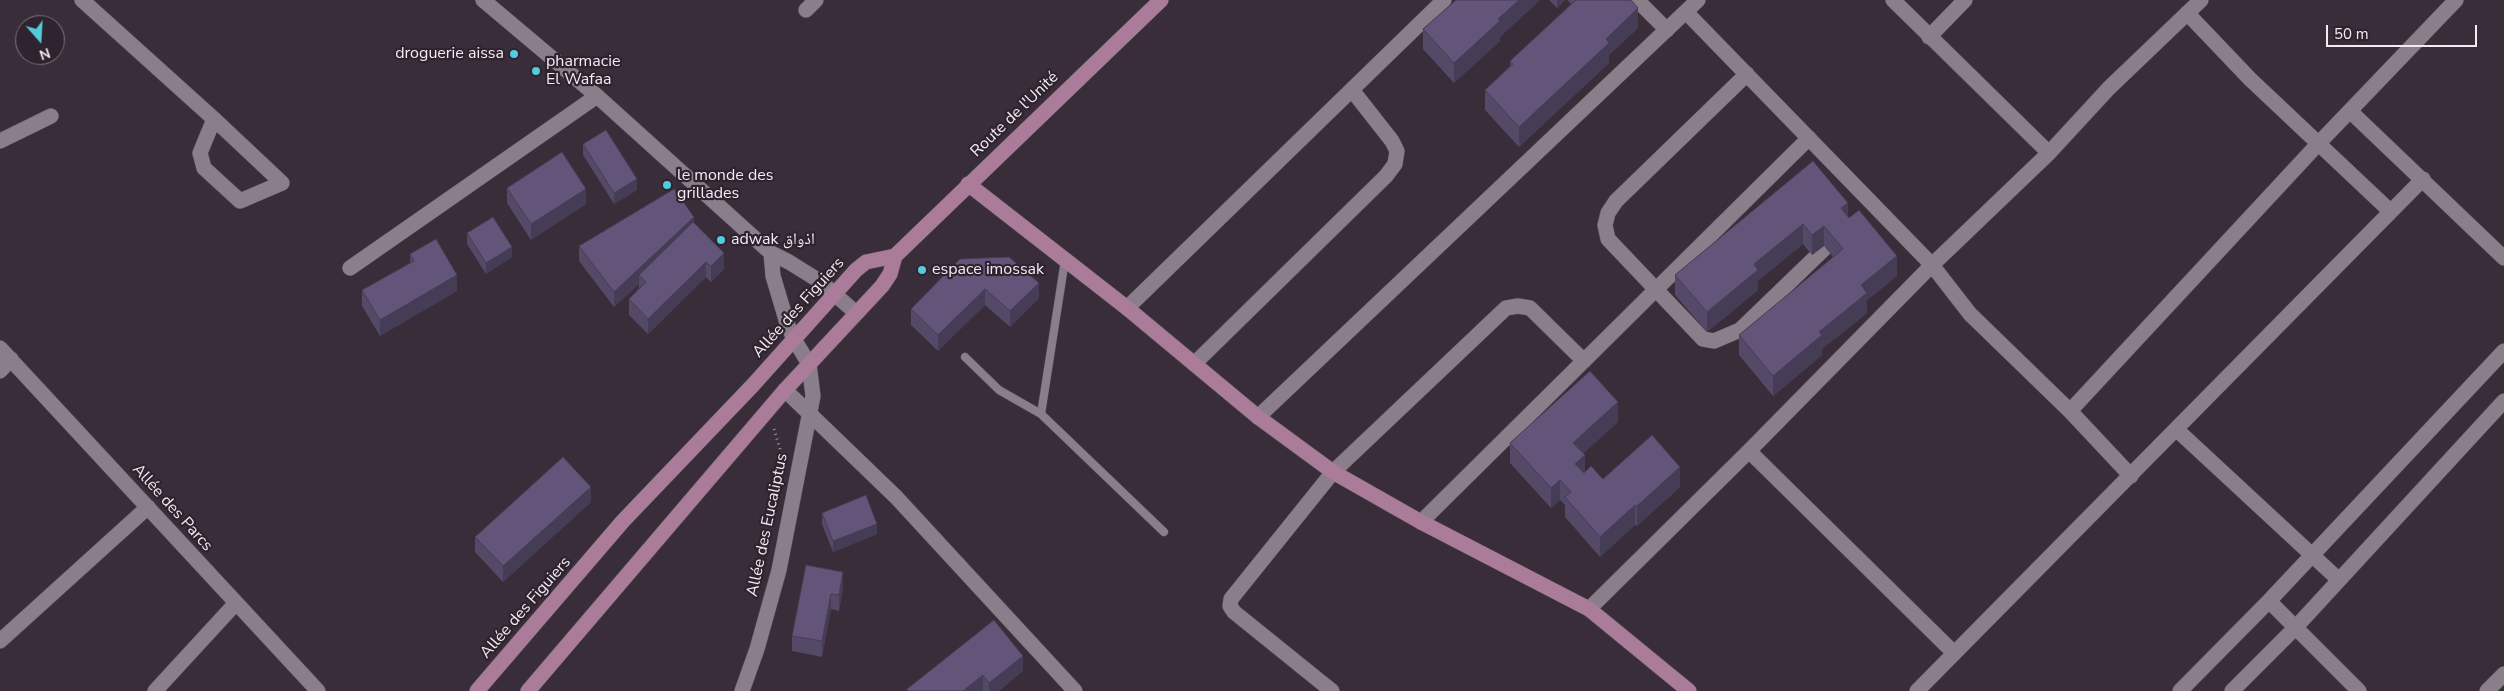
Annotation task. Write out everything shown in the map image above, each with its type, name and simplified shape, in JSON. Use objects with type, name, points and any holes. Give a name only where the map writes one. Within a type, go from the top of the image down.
[{"type":"street","points":[[82,0],[214,119],[282,183],[240,200],[204,168],[200,154],[214,119]]},
{"type":"street","points":[[483,0],[597,96],[770,253],[807,272],[836,293],[856,313]]},
{"type":"street","name":"Route de l'Unité","points":[[895,256],[1161,0]]},
{"type":"street","points":[[1127,308],[1444,0]]},
{"type":"street","points":[[1638,0],[1668,30]]},
{"type":"street","points":[[1258,417],[1698,0]]},
{"type":"street","points":[[1893,0],[2049,153]]},
{"type":"street","points":[[1929,37],[1964,0]]},
{"type":"street","points":[[1589,609],[1749,451],[1932,265],[2049,153],[2109,88],[2200,0]]},
{"type":"street","points":[[2070,411],[2318,144],[2351,112],[2456,0]]},
{"type":"street","points":[[1686,12],[1808,138],[1868,206],[1932,265],[1970,314],[2070,411],[2131,476]]},
{"type":"street","points":[[2187,13],[2250,79],[2390,211]]},
{"type":"street","points":[[1747,74],[1616,201],[1608,213],[1605,225],[1608,240],[1703,339],[1714,341],[1740,330],[1825,248]]},
{"type":"street","points":[[1194,364],[1386,176],[1395,164],[1396,151],[1392,141],[1352,90]]},
{"type":"street","points":[[350,268],[597,96]]},
{"type":"street","points":[[2351,112],[2504,258]]},
{"type":"street","points":[[0,141],[50,116]]},
{"type":"street","points":[[1421,522],[1808,138]]},
{"type":"street","points":[[1917,691],[2423,179]]},
{"type":"street","points":[[968,184],[1127,308],[1258,417],[1333,472],[1421,522],[1589,609],[1690,691]]},
{"type":"street","points":[[770,253],[774,276],[794,339],[809,364]]},
{"type":"street","points":[[528,691],[786,390],[885,282],[895,256]]},
{"type":"street","name":"Allée des Figuiers","points":[[477,691],[623,521],[836,293],[866,262],[895,256]]},
{"type":"street","points":[[1332,691],[1230,606],[1231,599],[1333,472],[1506,308],[1518,306],[1530,308],[1584,361]]},
{"type":"street","name":"Allée des Parcs","points":[[0,348],[318,691]]},
{"type":"street","points":[[2180,691],[2269,602],[2504,351]]},
{"type":"street","points":[[0,371],[11,359]]},
{"type":"street","name":"Allée des Eucaliptus","points":[[742,691],[757,649],[779,570],[795,479],[811,414],[813,396],[809,364]]},
{"type":"street","points":[[786,390],[896,497],[1075,691]]},
{"type":"street","points":[[2232,691],[2295,628],[2504,401]]},
{"type":"street","points":[[2176,428],[2339,580]]},
{"type":"street","points":[[1749,451],[1954,653]]},
{"type":"street","points":[[0,641],[148,507]]},
{"type":"street","points":[[2269,602],[2359,691]]},
{"type":"street","points":[[155,691],[236,604]]},
{"type":"street","points":[[2487,691],[2504,674]]},
{"type":"lane","points":[[1041,414],[1066,260]]},
{"type":"lane","points":[[964,357],[999,390],[1041,414],[1164,532]]},
{"type":"building","points":[[1456,0],[1519,0],[1498,19],[1500,21],[1454,63],[1423,29]]},
{"type":"building","points":[[1576,0],[1631,0],[1638,8],[1606,39],[1609,43],[1519,127],[1485,90],[1513,64],[1510,61]]},
{"type":"building","points":[[606,130],[637,179],[614,193],[583,144]]},
{"type":"building","points":[[562,152],[586,189],[531,224],[507,188]]},
{"type":"building","points":[[1813,161],[1848,203],[1841,208],[1849,218],[1859,210],[1897,256],[1861,285],[1867,293],[1819,332],[1822,335],[1773,376],[1739,335],[1843,249],[1824,226],[1812,235],[1803,224],[1754,264],[1758,270],[1707,312],[1675,275]]},
{"type":"building","points":[[674,189],[694,217],[614,292],[579,246]]},
{"type":"building","points":[[493,217],[512,247],[486,263],[467,233]]},
{"type":"building","points":[[693,222],[724,253],[711,266],[706,262],[648,319],[629,299],[646,282],[639,275]]},
{"type":"building","points":[[436,239],[457,275],[380,320],[362,290],[414,261],[410,254]]},
{"type":"building","points":[[1009,257],[1039,283],[1010,311],[985,289],[938,335],[911,309],[960,259]]},
{"type":"building","points":[[1590,371],[1618,402],[1573,443],[1585,455],[1575,464],[1584,473],[1591,466],[1603,479],[1652,435],[1680,467],[1600,537],[1565,497],[1571,492],[1560,480],[1551,488],[1510,443]]},
{"type":"building","points":[[563,457],[591,487],[503,566],[475,537]]},
{"type":"building","points":[[866,495],[877,524],[833,541],[822,513]]},
{"type":"building","points":[[806,565],[843,572],[839,595],[831,594],[822,641],[792,636]]},
{"type":"building","points":[[994,620],[1023,656],[989,683],[983,675],[963,691],[908,691],[907,689]]},
{"type":"place","name":"droguerie aissa","points":[[514,54]]},
{"type":"place","name":"pharmacie El Wafaa","points":[[536,71]]},
{"type":"place","name":"le monde des grillades","points":[[667,185]]},
{"type":"place","name":"adwak اذواق","points":[[721,240]]},
{"type":"place","name":"espace imossak","points":[[922,270]]}]
